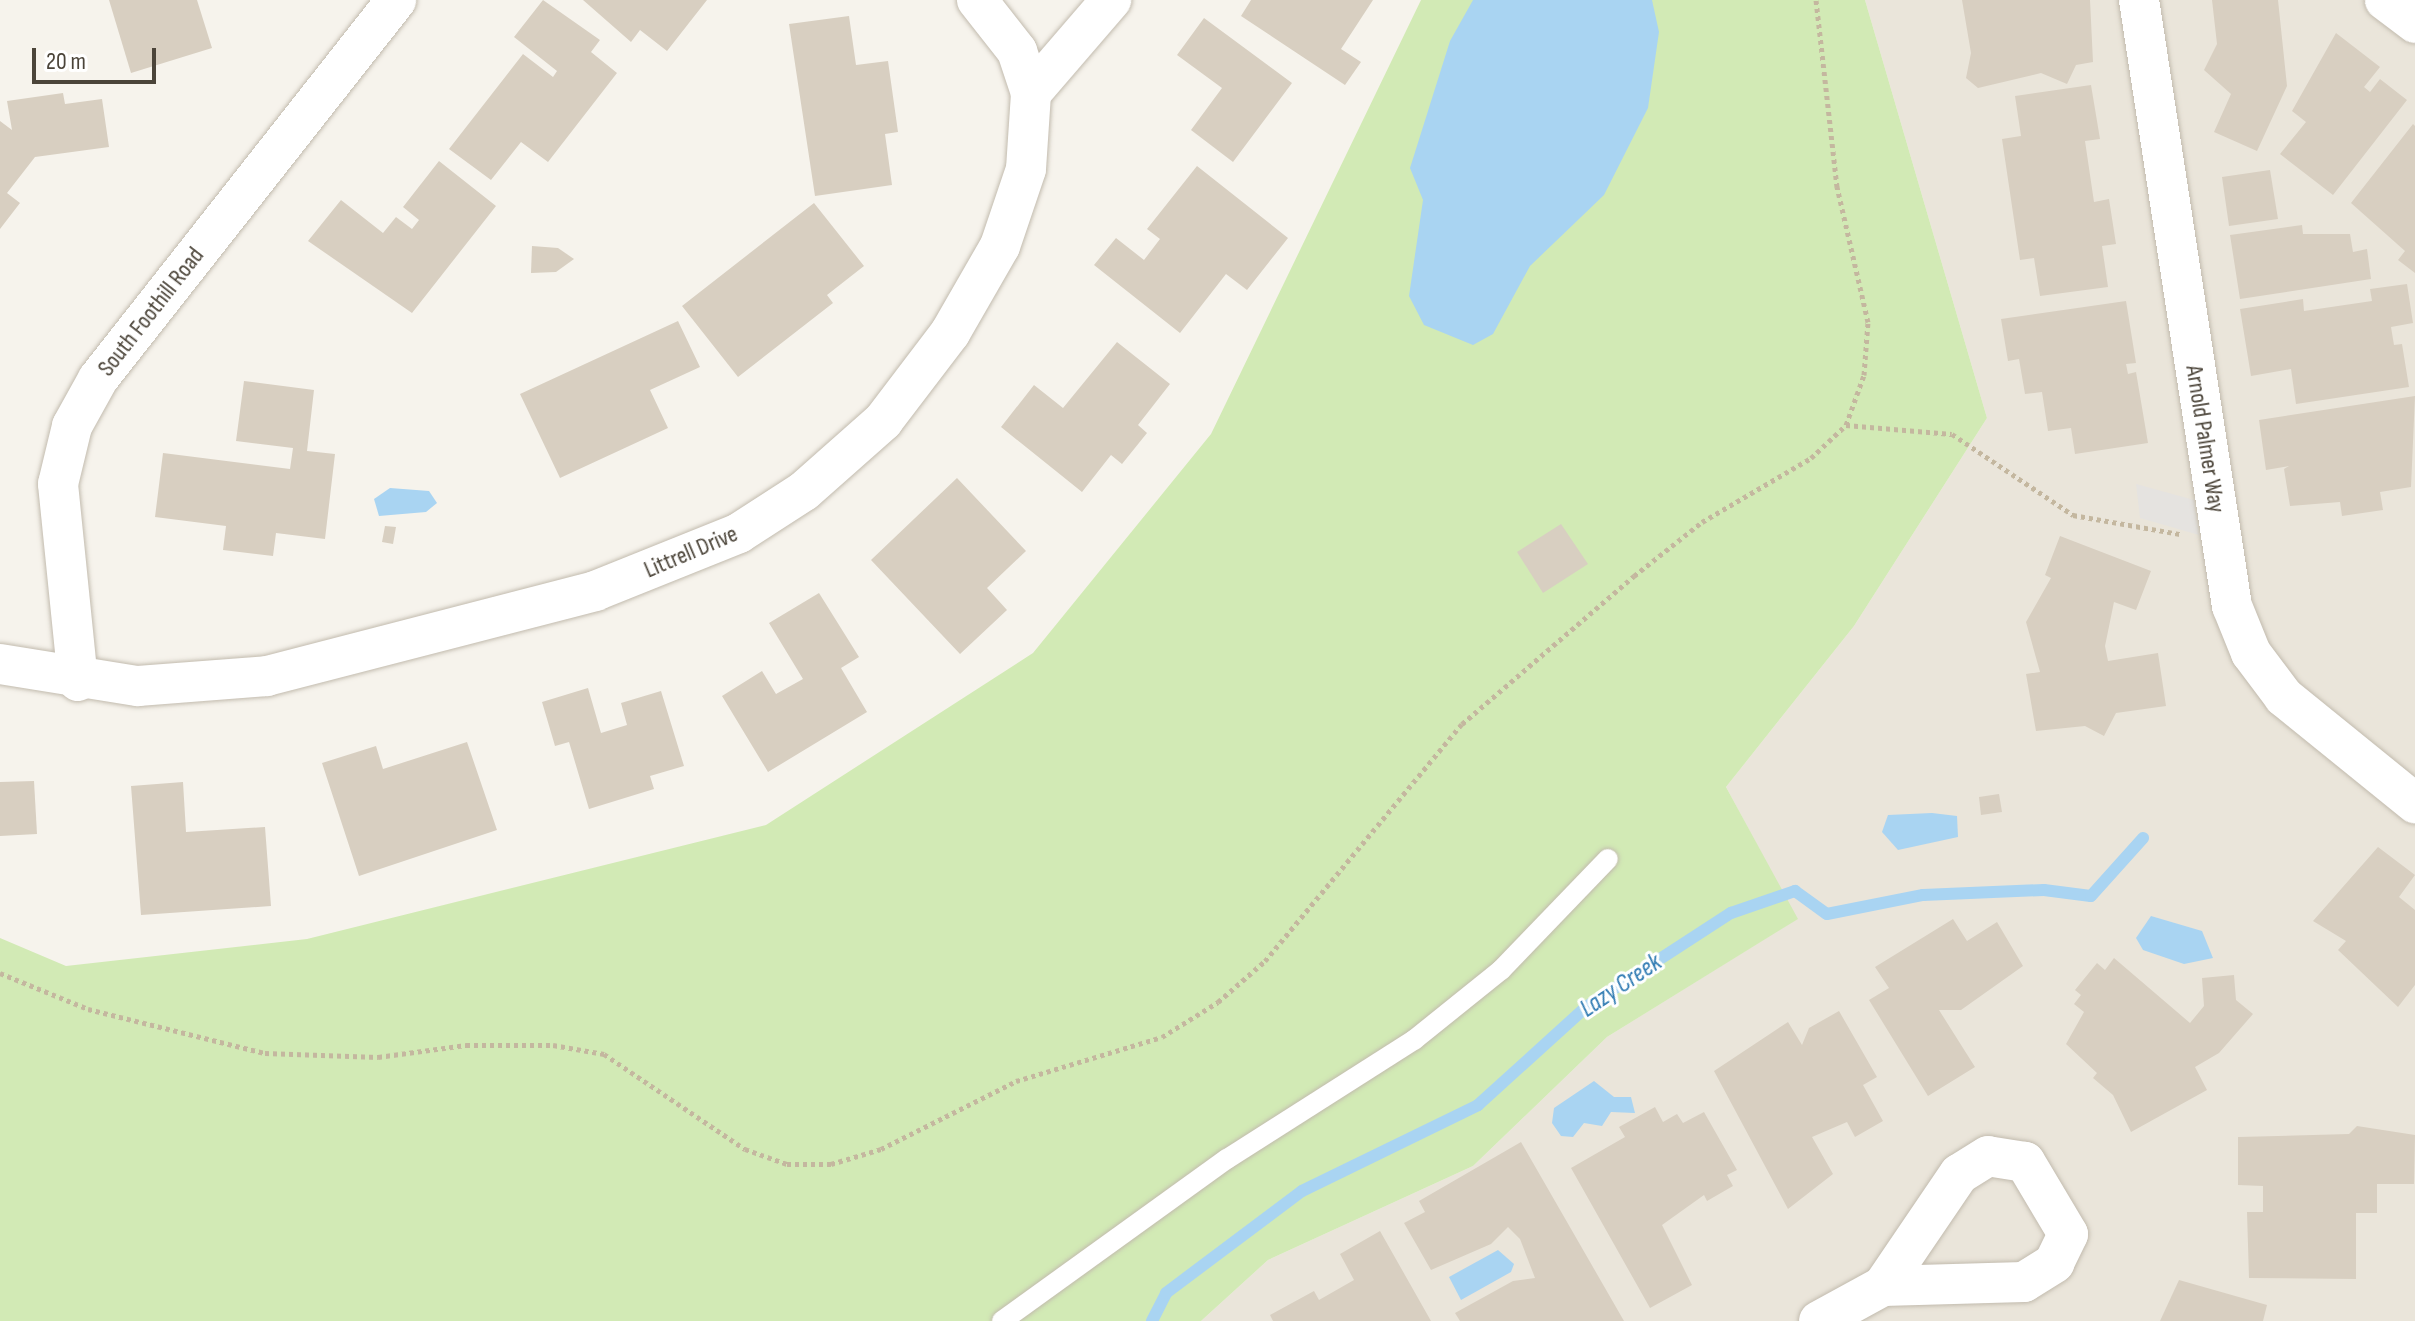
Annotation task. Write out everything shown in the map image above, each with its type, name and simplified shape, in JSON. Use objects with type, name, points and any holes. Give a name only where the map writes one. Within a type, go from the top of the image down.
[{"type":"street","name":"South Foothill Road","points":[[78,681],[58,484],[72,426],[98,379],[396,0]]},
{"type":"street","name":"Littrell Drive","points":[[0,664],[78,681],[202,686],[267,676],[595,591],[739,533],[804,491],[883,421],[950,333],[1000,246],[1026,169],[1031,93],[1017,51],[977,0]]},
{"type":"street","points":[[1031,93],[1111,0]]},
{"type":"street","name":"Arnold Palmer Way","points":[[2139,0],[2232,606],[2251,653],[2295,707],[2415,803]]},
{"type":"street","points":[[2385,0],[2415,23]]},
{"type":"street","points":[[1819,1321],[1883,1286]]},
{"type":"lane","points":[[1002,1321],[1227,1159],[1414,1040],[1501,970],[1608,859]]},
{"type":"path","points":[[0,973],[88,1009],[265,1053],[378,1057],[466,1045],[553,1045],[604,1054],[745,1149],[787,1164],[831,1164],[881,1149],[1016,1081],[1162,1037],[1218,1002],[1265,961],[1462,724],[1645,567],[1811,458],[1846,425],[1864,375],[1868,322],[1837,187],[1816,0]]},
{"type":"path","points":[[1846,425],[1968,439],[2000,471],[2073,515],[2194,537],[2219,534]]},
{"type":"shaded area","points":[[1865,0],[2415,0],[2415,1321],[1201,1321],[1268,1260],[1473,1166],[1607,1037],[1797,919],[1726,787],[1854,626],[1987,418]]},
{"type":"shaded area","points":[[2136,484],[2194,500],[2199,535],[2140,518]]},
{"type":"green space","points":[[1421,0],[1865,0],[1987,418],[1854,626],[1726,787],[1798,919],[1607,1037],[1473,1166],[1268,1260],[1201,1321],[0,1321],[0,938],[66,966],[307,939],[766,825],[1033,653],[1211,434]]},
{"type":"water","points":[[1473,0],[1652,0],[1659,32],[1648,108],[1604,195],[1530,266],[1493,334],[1473,345],[1424,325],[1409,296],[1423,200],[1410,168],[1450,41]]},
{"type":"water","points":[[390,488],[429,491],[437,503],[426,512],[379,516],[374,499]]},
{"type":"water","points":[[1932,813],[1957,816],[1958,837],[1898,850],[1882,832],[1888,815]]},
{"type":"water","points":[[2151,916],[2202,931],[2213,958],[2184,964],[2143,950],[2136,938]]},
{"type":"water","points":[[1594,1081],[1614,1097],[1631,1097],[1635,1113],[1611,1112],[1602,1126],[1584,1123],[1573,1137],[1561,1136],[1552,1123],[1554,1108]]},
{"type":"water","points":[[1498,1250],[1514,1264],[1511,1272],[1461,1300],[1449,1277]]},
{"type":"building","points":[[109,0],[197,0],[212,48],[131,73]]},
{"type":"building","points":[[543,0],[600,40],[591,52],[617,73],[548,162],[521,142],[491,180],[449,149],[523,54],[553,77],[557,71],[514,37]]},
{"type":"building","points":[[583,0],[707,0],[667,51],[640,30],[631,42]]},
{"type":"building","points":[[1251,0],[1373,0],[1341,49],[1361,62],[1345,85],[1241,16]]},
{"type":"building","points":[[1962,0],[2090,0],[2093,62],[2076,65],[2067,84],[2041,73],[1978,88],[1966,78],[1971,53]]},
{"type":"building","points":[[2212,0],[2278,0],[2287,86],[2257,151],[2214,132],[2231,94],[2204,70],[2217,44]]},
{"type":"building","points":[[849,16],[856,65],[888,61],[898,132],[885,134],[892,185],[815,196],[789,24]]},
{"type":"building","points":[[1204,18],[1292,83],[1233,162],[1191,130],[1222,88],[1177,55]]},
{"type":"building","points":[[2336,33],[2380,67],[2364,87],[2370,92],[2380,79],[2407,100],[2333,195],[2280,154],[2306,122],[2292,111]]},
{"type":"building","points":[[2091,85],[2100,139],[2085,141],[2094,202],[2109,199],[2116,244],[2102,246],[2108,287],[2040,296],[2034,258],[2020,260],[2002,139],[2021,136],[2015,96]]},
{"type":"building","points":[[63,93],[65,104],[102,99],[109,147],[35,157],[7,193],[20,203],[0,229],[0,121],[12,130],[7,101]]},
{"type":"building","points":[[2413,124],[2415,273],[2398,260],[2405,251],[2351,203]]},
{"type":"building","points":[[439,161],[496,206],[412,313],[308,241],[341,200],[383,233],[396,217],[412,229],[419,220],[403,207]]},
{"type":"building","points":[[1197,166],[1288,238],[1247,290],[1226,274],[1180,333],[1094,265],[1116,238],[1144,260],[1160,239],[1147,229]]},
{"type":"building","points":[[2270,170],[2278,219],[2229,226],[2222,177]]},
{"type":"building","points":[[814,203],[864,266],[827,295],[833,303],[738,377],[682,306]]},
{"type":"building","points":[[2302,225],[2303,234],[2350,234],[2353,252],[2367,249],[2371,279],[2240,299],[2230,235]]},
{"type":"building","points":[[532,246],[558,248],[574,259],[556,272],[531,273]]},
{"type":"building","points":[[2407,284],[2413,323],[2391,327],[2394,345],[2402,344],[2409,387],[2296,404],[2291,369],[2251,376],[2240,309],[2303,299],[2304,311],[2372,301],[2370,289]]},
{"type":"building","points":[[2126,301],[2136,363],[2126,364],[2128,374],[2136,372],[2148,443],[2075,454],[2071,428],[2048,431],[2042,392],[2025,394],[2019,359],[2008,361],[2001,319]]},
{"type":"building","points":[[678,321],[700,367],[650,390],[668,428],[560,478],[520,394]]},
{"type":"building","points":[[1117,342],[1170,384],[1138,425],[1147,433],[1122,464],[1111,455],[1082,492],[1001,427],[1034,385],[1063,408]]},
{"type":"building","points":[[244,381],[314,390],[307,451],[335,454],[325,539],[276,533],[273,556],[223,550],[226,526],[155,517],[163,453],[290,469],[293,448],[236,441]]},
{"type":"building","points":[[2415,396],[2411,487],[2380,492],[2383,510],[2342,516],[2340,502],[2290,506],[2284,469],[2289,466],[2266,470],[2259,420]]},
{"type":"building","points":[[957,478],[1026,551],[987,588],[1007,610],[960,654],[871,560]]},
{"type":"building","points":[[1561,524],[1588,564],[1543,593],[1517,552]]},
{"type":"building","points":[[385,526],[396,527],[393,544],[382,542]]},
{"type":"building","points":[[2060,536],[2151,571],[2136,610],[2114,602],[2105,646],[2108,661],[2158,653],[2166,706],[2116,713],[2104,736],[2085,726],[2036,731],[2026,674],[2040,672],[2026,622],[2051,578],[2045,575]]},
{"type":"building","points":[[819,593],[859,657],[841,668],[867,712],[768,772],[722,696],[762,671],[776,694],[803,679],[769,623]]},
{"type":"building","points":[[588,688],[601,733],[627,725],[621,703],[661,691],[684,766],[650,776],[654,789],[589,809],[569,742],[555,746],[542,702]]},
{"type":"building","points":[[467,742],[497,830],[359,876],[322,763],[376,746],[383,769]]},
{"type":"building","points":[[34,781],[37,834],[0,836],[0,782]]},
{"type":"building","points":[[183,782],[186,832],[265,827],[271,906],[141,915],[131,786]]},
{"type":"building","points":[[1999,794],[2002,812],[1981,815],[1979,797]]},
{"type":"building","points":[[2378,847],[2415,875],[2399,897],[2415,910],[2415,985],[2398,1007],[2338,950],[2346,941],[2313,921]]},
{"type":"building","points":[[1953,919],[1967,941],[1997,922],[2023,966],[1961,1010],[1939,1010],[1975,1067],[1928,1096],[1869,1000],[1889,988],[1875,967]]},
{"type":"building","points":[[2114,958],[2190,1023],[2204,1006],[2202,978],[2234,975],[2236,1000],[2253,1014],[2219,1053],[2195,1067],[2207,1090],[2131,1132],[2113,1095],[2093,1078],[2097,1073],[2066,1044],[2084,1012],[2074,1004],[2081,995],[2075,990],[2097,963],[2105,970]]},
{"type":"building","points":[[1839,1011],[1877,1077],[1863,1085],[1883,1121],[1855,1137],[1847,1122],[1812,1137],[1833,1174],[1788,1209],[1714,1071],[1788,1022],[1802,1045],[1809,1028]]},
{"type":"building","points":[[1655,1107],[1663,1122],[1677,1114],[1683,1123],[1704,1112],[1737,1170],[1727,1175],[1733,1186],[1707,1201],[1704,1195],[1662,1225],[1692,1285],[1650,1308],[1571,1168],[1625,1137],[1619,1127]]},
{"type":"building","points":[[2357,1126],[2415,1135],[2414,1184],[2377,1184],[2377,1213],[2356,1213],[2356,1279],[2249,1278],[2247,1212],[2263,1212],[2263,1186],[2238,1185],[2238,1137],[2349,1134]]},
{"type":"building","points":[[1521,1142],[1624,1321],[1460,1321],[1455,1313],[1513,1281],[1535,1278],[1520,1239],[1508,1227],[1491,1244],[1431,1270],[1404,1223],[1425,1212],[1419,1201]]},
{"type":"building","points":[[1380,1231],[1431,1321],[1273,1321],[1270,1315],[1314,1291],[1319,1300],[1354,1280],[1340,1254]]},
{"type":"building","points":[[2179,1280],[2267,1305],[2263,1321],[2160,1321]]},
{"type":"waterway","name":"Lazy Creek","points":[[1152,1321],[1166,1293],[1302,1191],[1478,1105],[1586,1007],[1731,913],[1795,891],[1827,914],[1923,895],[2044,890],[2091,896],[2143,838]]}]
